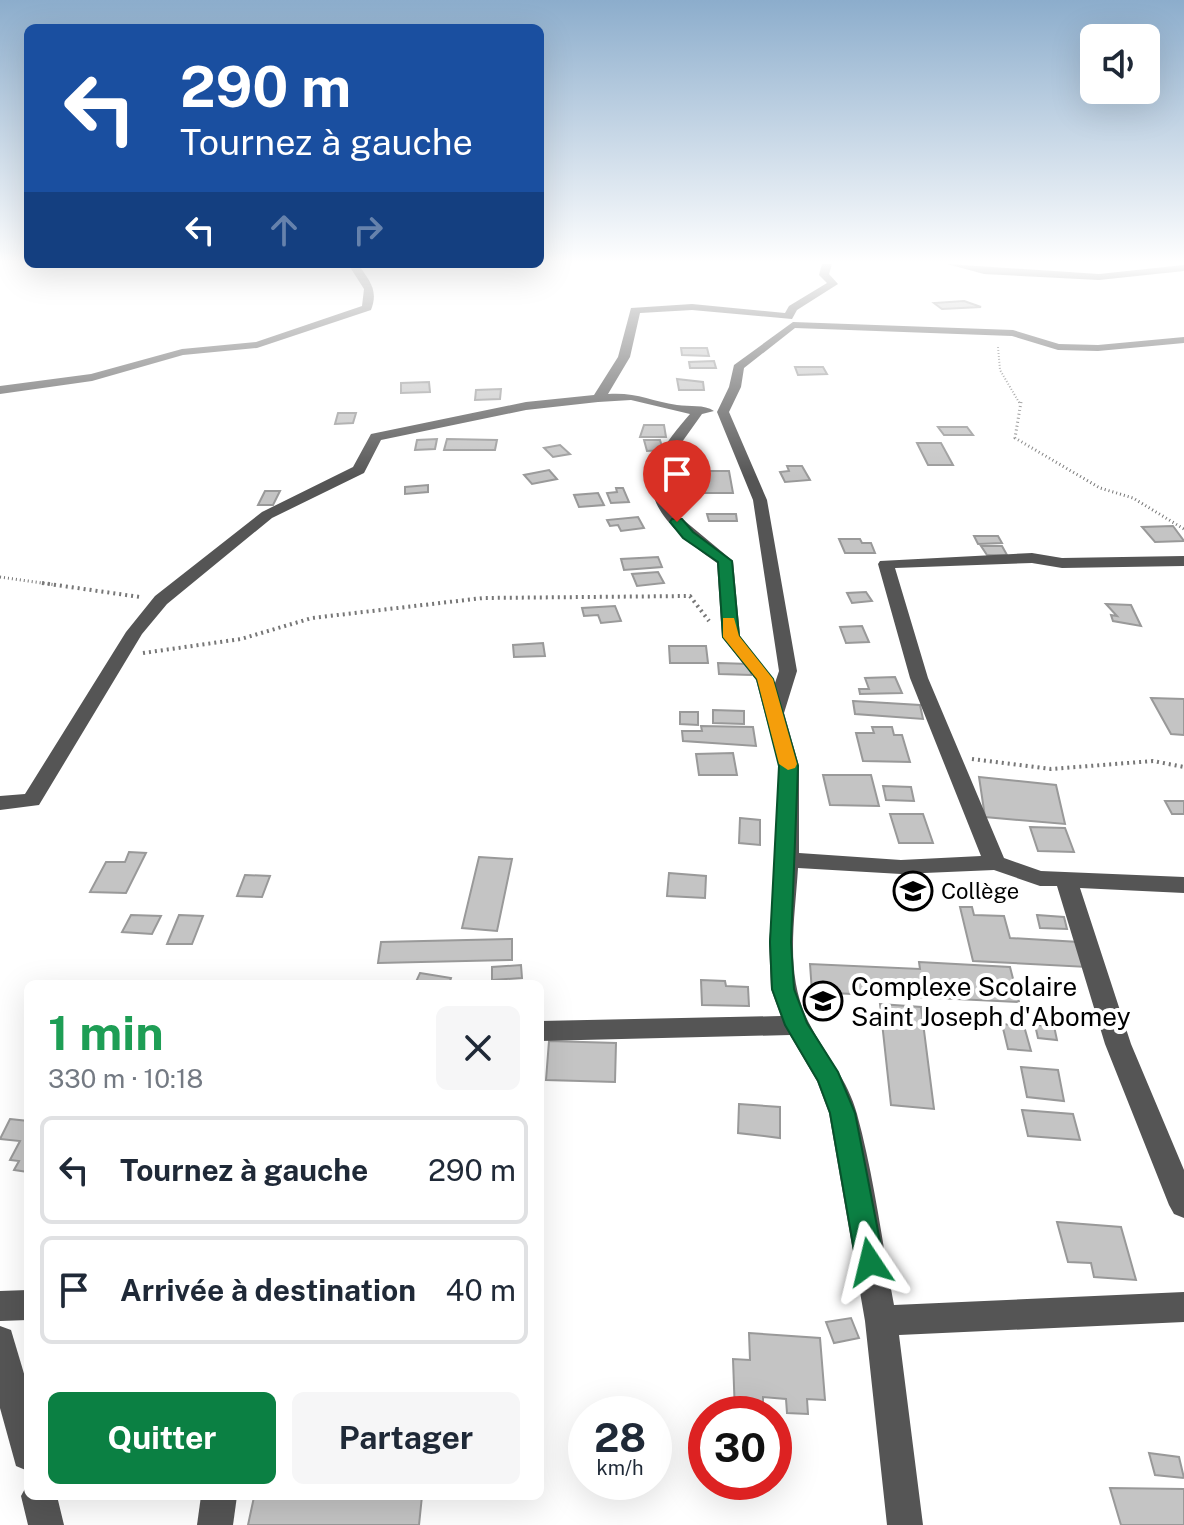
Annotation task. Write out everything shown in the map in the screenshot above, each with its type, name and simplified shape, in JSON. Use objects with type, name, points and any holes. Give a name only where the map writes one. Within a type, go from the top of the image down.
[{"type":"street","points":[[0,390],[92,377],[182,352],[257,345],[289,335]]},
{"type":"street","points":[[598,398],[615,380],[632,335]]},
{"type":"street","points":[[774,335],[738,367],[735,387],[723,412],[760,500],[788,671],[775,712]]},
{"type":"street","points":[[1020,335],[1058,347],[1098,348],[1184,340]]},
{"type":"street","points":[[0,803],[32,800],[135,632],[169,594],[267,515],[359,470],[376,437],[526,406],[598,398],[632,396],[676,409],[723,412]]},
{"type":"street","points":[[698,411],[662,464],[659,481],[665,509],[688,535],[725,561],[731,637],[765,679],[789,766],[788,860],[781,942],[783,989],[797,1025],[829,1078],[843,1113],[881,1321],[905,1525]]},
{"type":"street","points":[[995,863],[953,754],[919,678],[886,564],[1032,558],[1062,563],[1184,561]]},
{"type":"street","points":[[788,860],[901,867],[995,863],[1040,878],[1184,885]]},
{"type":"street","points":[[1066,879],[1118,1044],[1184,1205]]},
{"type":"street","points":[[544,1031],[797,1025]]},
{"type":"street","points":[[0,1306],[24,1305]]},
{"type":"street","points":[[881,1321],[1184,1307]]},
{"type":"street","points":[[0,1341],[24,1438]]},
{"type":"street","points":[[40,1500],[46,1525]]},
{"type":"street","points":[[215,1525],[218,1500]]},
{"type":"path","points":[[985,335],[1001,350],[1000,370],[1021,400],[1015,438],[1100,488],[1133,498],[1184,529]]},
{"type":"path","points":[[0,577],[132,598],[169,594]]},
{"type":"path","points":[[121,656],[241,639],[312,618],[483,598],[690,596],[708,619],[731,637]]},
{"type":"path","points":[[953,754],[1051,769],[1153,761],[1184,767]]},
{"type":"building","points":[[681,348],[707,348],[709,356],[682,355]]},
{"type":"building","points":[[714,361],[716,368],[690,368],[689,362]]},
{"type":"building","points":[[795,367],[823,367],[827,374],[798,375]]},
{"type":"building","points":[[677,379],[703,382],[704,390],[679,390]]},
{"type":"building","points":[[429,382],[430,392],[401,393],[401,383]]},
{"type":"building","points":[[501,389],[500,399],[475,400],[476,390]]},
{"type":"building","points":[[338,413],[356,413],[353,423],[335,424]]},
{"type":"building","points":[[644,425],[664,425],[666,437],[640,437]]},
{"type":"building","points":[[938,427],[967,427],[973,435],[944,435]]},
{"type":"building","points":[[437,439],[435,449],[415,450],[417,440]]},
{"type":"building","points":[[447,439],[497,440],[495,450],[444,450]]},
{"type":"building","points":[[644,440],[660,440],[663,450],[647,451]]},
{"type":"building","points":[[917,443],[941,443],[953,465],[928,465]]},
{"type":"building","points":[[560,445],[570,454],[553,457],[544,448]]},
{"type":"building","points":[[787,466],[802,466],[810,480],[785,482],[780,472],[789,471]]},
{"type":"building","points":[[549,470],[557,479],[532,484],[524,475]]},
{"type":"building","points":[[699,471],[729,471],[733,493],[702,493]]},
{"type":"building","points":[[428,485],[428,492],[405,494],[405,487]]},
{"type":"building","points":[[616,488],[623,488],[629,502],[611,503],[607,493],[617,492]]},
{"type":"building","points":[[265,491],[280,491],[273,505],[258,505]]},
{"type":"building","points":[[598,493],[604,505],[579,507],[574,495]]},
{"type":"building","points":[[707,514],[736,514],[737,521],[709,521]]},
{"type":"building","points":[[638,517],[644,528],[621,531],[618,525],[610,526],[607,520]]},
{"type":"building","points":[[1173,526],[1184,541],[1155,542],[1142,527]]},
{"type":"building","points":[[974,536],[998,536],[1002,543],[978,544]]},
{"type":"building","points":[[839,539],[860,539],[862,543],[871,543],[875,553],[845,553]]},
{"type":"building","points":[[981,546],[1002,546],[1007,555],[987,555]]},
{"type":"building","points":[[658,557],[662,567],[624,570],[621,559]]},
{"type":"building","points":[[658,572],[664,583],[637,586],[632,574]]},
{"type":"building","points":[[866,592],[872,601],[852,603],[847,593]]},
{"type":"building","points":[[1106,604],[1131,605],[1141,626],[1113,621],[1111,615],[1117,616]]},
{"type":"building","points":[[615,606],[621,621],[601,623],[598,615],[584,616],[582,608]]},
{"type":"building","points":[[862,626],[869,642],[846,643],[840,627]]},
{"type":"building","points":[[543,643],[545,656],[514,657],[513,645]]},
{"type":"building","points":[[669,646],[706,646],[708,663],[670,663]]},
{"type":"building","points":[[718,663],[750,664],[751,675],[719,674]]},
{"type":"building","points":[[895,677],[902,693],[860,694],[859,689],[869,689],[865,678]]},
{"type":"building","points":[[1151,698],[1184,699],[1184,735],[1171,734]]},
{"type":"building","points":[[853,701],[920,705],[923,719],[855,714]]},
{"type":"building","points":[[713,710],[744,711],[744,724],[713,723]]},
{"type":"building","points":[[680,712],[698,712],[698,725],[680,724]]},
{"type":"building","points":[[701,726],[753,727],[756,746],[683,741],[682,731],[702,731]]},
{"type":"building","points":[[872,727],[892,727],[894,735],[902,735],[910,762],[863,761],[856,733],[874,733]]},
{"type":"building","points":[[733,753],[737,775],[699,775],[696,754]]},
{"type":"building","points":[[823,775],[871,775],[879,806],[830,805]]},
{"type":"building","points":[[979,777],[1056,785],[1065,824],[985,817]]},
{"type":"building","points":[[883,786],[911,787],[914,801],[886,800]]},
{"type":"building","points":[[1165,801],[1184,801],[1184,814],[1172,814]]},
{"type":"building","points":[[890,814],[923,814],[933,843],[899,843]]},
{"type":"building","points":[[740,818],[760,820],[760,845],[739,843]]},
{"type":"building","points":[[1030,827],[1065,828],[1074,852],[1038,851]]},
{"type":"building","points":[[129,852],[146,853],[126,893],[90,892],[106,862],[125,862]]},
{"type":"building","points":[[479,857],[512,859],[497,931],[462,928]]},
{"type":"building","points":[[669,873],[706,876],[705,898],[667,896]]},
{"type":"building","points":[[245,875],[270,876],[262,897],[237,896]]},
{"type":"building","points":[[960,907],[972,907],[974,915],[1004,916],[1010,938],[1079,942],[1087,967],[973,961]]},
{"type":"building","points":[[131,915],[161,916],[152,934],[122,932]]},
{"type":"building","points":[[179,915],[203,916],[192,944],[167,944]]},
{"type":"building","points":[[1037,915],[1064,917],[1067,929],[1040,928]]},
{"type":"building","points":[[512,939],[512,960],[378,963],[381,942]]},
{"type":"building","points":[[919,962],[1010,967],[1019,1002],[812,992],[810,964],[920,969]]},
{"type":"building","points":[[521,965],[522,978],[492,980],[492,967]]},
{"type":"building","points":[[420,973],[451,978],[450,980],[417,980]]},
{"type":"building","points":[[701,980],[725,981],[726,986],[748,987],[749,1006],[702,1005]]},
{"type":"building","points":[[880,1004],[921,1007],[934,1109],[891,1105]]},
{"type":"building","points":[[1002,1024],[1024,1026],[1031,1051],[1008,1049]]},
{"type":"building","points":[[1035,1025],[1054,1026],[1057,1040],[1038,1038]]},
{"type":"building","points":[[549,1041],[616,1043],[615,1082],[546,1080]]},
{"type":"building","points":[[1021,1067],[1058,1070],[1064,1101],[1027,1097]]},
{"type":"building","points":[[739,1104],[780,1107],[780,1138],[738,1133]]},
{"type":"building","points":[[1022,1110],[1073,1114],[1080,1140],[1028,1136]]},
{"type":"building","points":[[10,1119],[24,1121],[24,1171],[14,1170],[19,1161],[10,1160],[20,1141],[0,1139]]},
{"type":"building","points":[[1057,1222],[1121,1227],[1136,1280],[1094,1277],[1091,1263],[1068,1262]]},
{"type":"building","points":[[851,1318],[859,1338],[834,1343],[826,1322]]},
{"type":"building","points":[[749,1333],[820,1338],[825,1400],[807,1399],[808,1414],[792,1413],[792,1396],[734,1396],[733,1359],[750,1360]]},
{"type":"building","points":[[1149,1453],[1179,1457],[1184,1478],[1155,1475]]},
{"type":"building","points":[[1110,1488],[1184,1489],[1184,1525],[1121,1525]]},
{"type":"building","points":[[253,1500],[422,1500],[419,1525],[248,1525]]},
{"type":"slow traffic","points":[[729,621],[731,637],[765,679],[782,730],[788,764]]},
{"type":"place","name":"Collège","points":[[913,891]]},
{"type":"place","name":"Complexe Scolaire Saint Joseph d'Abomey","points":[[823,1001]]},
{"type":"route","points":[[677,522],[688,535],[725,561],[731,637],[765,679],[782,730],[789,766],[790,806],[781,942],[783,989],[797,1025],[829,1078],[843,1113],[870,1262]]}]
